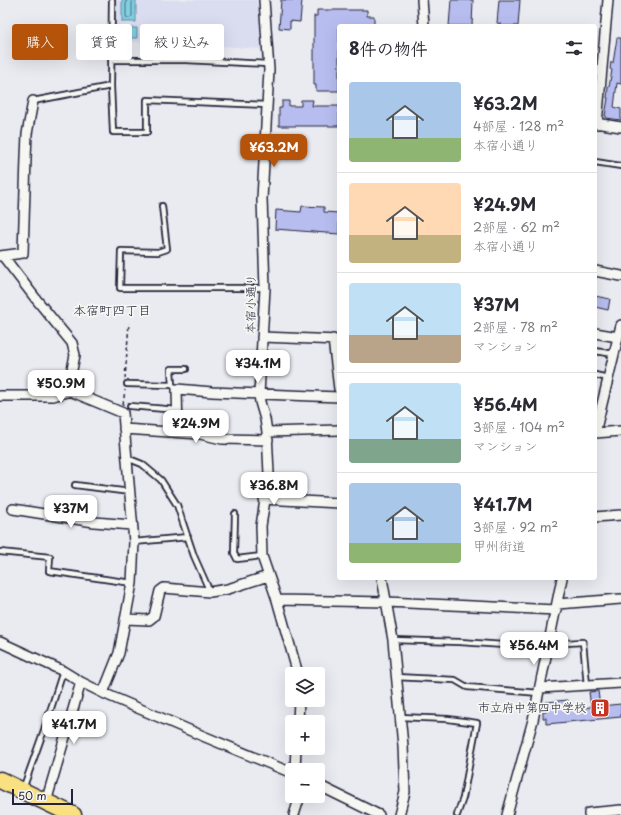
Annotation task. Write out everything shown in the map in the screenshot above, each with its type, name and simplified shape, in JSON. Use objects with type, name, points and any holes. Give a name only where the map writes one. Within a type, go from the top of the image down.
[{"type":"highway","points":[[0,780],[53,809],[73,815]]},
{"type":"street","name":"本宿小通り","points":[[264,0],[268,64],[262,199],[265,288],[259,394],[268,436],[269,474],[261,526],[262,556],[278,600],[296,667]]},
{"type":"street","points":[[422,0],[424,24]]},
{"type":"street","points":[[597,114],[608,0]]},
{"type":"street","points":[[1,256],[23,253],[26,158],[33,101]]},
{"type":"street","points":[[597,124],[621,127]]},
{"type":"street","points":[[1,256],[72,343],[75,355],[69,384],[70,391]]},
{"type":"street","points":[[597,271],[621,276]]},
{"type":"street","points":[[597,425],[621,325]]},
{"type":"street","points":[[597,334],[617,346]]},
{"type":"street","points":[[262,337],[336,339],[337,364]]},
{"type":"street","points":[[178,432],[174,387],[212,392],[337,397]]},
{"type":"street","points":[[0,396],[53,396],[70,391],[123,413],[134,542],[132,583],[119,653],[103,693]]},
{"type":"street","points":[[124,428],[200,434],[222,439],[337,430]]},
{"type":"street","points":[[597,433],[621,431]]},
{"type":"street","points":[[264,499],[337,503]]},
{"type":"street","points":[[13,509],[94,522],[132,525]]},
{"type":"street","points":[[597,517],[621,515]]},
{"type":"street","points":[[125,619],[149,620],[154,616],[160,590],[164,588],[210,592],[228,589],[268,576]]},
{"type":"street","points":[[382,580],[393,640],[403,746],[405,792],[399,815]]},
{"type":"street","points":[[507,815],[540,691],[562,580]]},
{"type":"street","points":[[278,600],[556,607],[621,599]]},
{"type":"street","points":[[0,642],[62,671],[103,693],[285,770]]},
{"type":"street","points":[[53,809],[81,682]]},
{"type":"street","points":[[540,691],[621,682]]},
{"type":"street","points":[[325,788],[379,815]]},
{"type":"street","points":[[294,815],[298,803]]},
{"type":"street","points":[[589,815],[589,813],[621,810]]},
{"type":"lane","points":[[112,0],[112,24]]},
{"type":"lane","points":[[111,60],[113,132],[146,132],[146,100],[267,105]]},
{"type":"lane","points":[[132,60],[186,60],[268,64]]},
{"type":"lane","points":[[33,101],[111,86]]},
{"type":"lane","points":[[597,162],[621,166]]},
{"type":"lane","points":[[162,206],[167,249],[158,252],[121,251],[120,288],[265,288]]},
{"type":"lane","points":[[597,351],[617,346]]},
{"type":"lane","points":[[126,383],[174,387],[171,368],[186,369]]},
{"type":"lane","points":[[597,375],[608,378]]},
{"type":"lane","points":[[130,406],[177,410]]},
{"type":"lane","points":[[127,458],[142,464],[161,480],[177,505],[194,556],[210,592]]},
{"type":"lane","points":[[75,485],[130,492]]},
{"type":"lane","points":[[235,514],[234,553],[237,558],[262,556]]},
{"type":"lane","points":[[134,542],[188,537]]},
{"type":"lane","points":[[0,552],[50,557],[49,571],[132,583]]},
{"type":"lane","points":[[393,640],[549,646],[583,642],[587,685]]},
{"type":"lane","points":[[20,790],[44,730],[62,671]]},
{"type":"lane","points":[[396,677],[455,680],[467,687],[540,691]]},
{"type":"lane","points":[[400,717],[448,719],[477,723],[463,798],[458,815]]},
{"type":"path","points":[[126,383],[129,323]]},
{"type":"path","points":[[123,413],[125,391]]},
{"type":"shaded area","points":[[115,0],[257,0],[262,49],[224,46],[224,24],[140,24],[140,42],[132,42],[132,24],[115,24]]},
{"type":"water","points":[[122,0],[136,0],[136,22],[122,22]]},
{"type":"water","points":[[132,28],[137,28],[137,38],[132,38]]},
{"type":"building","points":[[281,0],[302,0],[300,22],[290,21],[290,29],[279,28]]},
{"type":"building","points":[[451,0],[473,0],[472,24],[449,24]]},
{"type":"building","points":[[499,0],[520,0],[518,24],[497,23]]},
{"type":"building","points":[[317,10],[367,10],[367,16],[374,16],[374,24],[337,24],[337,91],[316,91],[316,85],[314,85],[314,16],[317,16]]},
{"type":"building","points":[[617,38],[621,38],[621,84],[617,83],[614,107],[621,109],[621,120],[606,118],[605,116],[608,87],[612,70],[610,69],[611,62],[613,63]]},
{"type":"building","points":[[301,100],[313,100],[312,106],[337,106],[337,126],[279,126],[279,108],[282,108],[282,101],[289,101],[289,106],[301,106]]},
{"type":"building","points":[[302,206],[324,207],[324,212],[337,213],[337,234],[275,229],[276,210],[301,212]]},
{"type":"building","points":[[597,296],[610,299],[608,310],[597,307]]},
{"type":"building","name":"市立府中第四中学校","points":[[598,691],[600,706],[621,704],[621,717],[546,724],[546,718],[543,718],[543,711],[547,711],[546,702],[568,700],[569,709],[591,707],[589,692]]},
{"type":"place","name":"市立府中第四中学校","points":[[600,708]]},
{"type":"district","name":"本宿町四丁目","points":[[112,310]]}]
